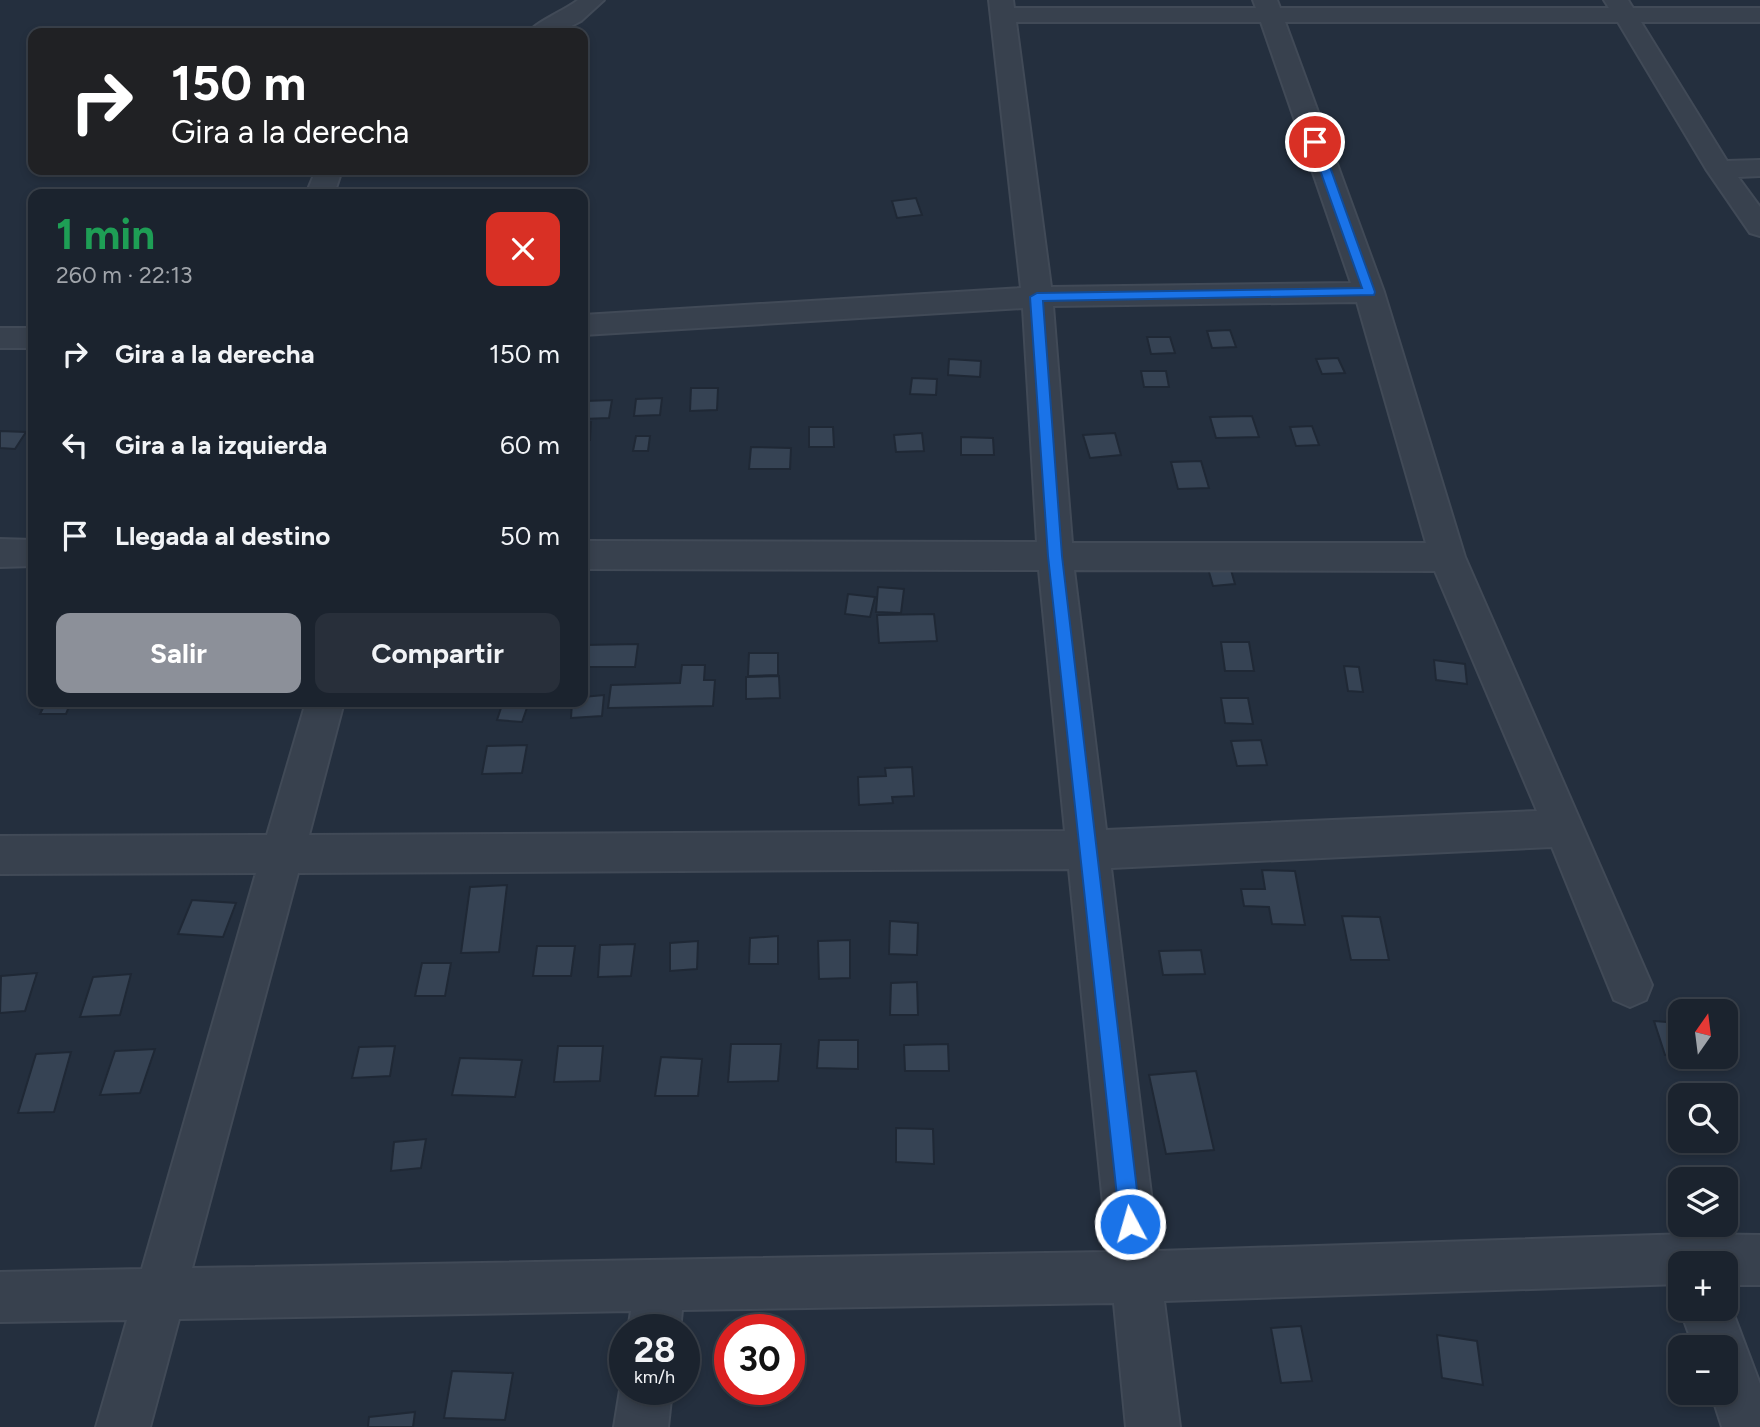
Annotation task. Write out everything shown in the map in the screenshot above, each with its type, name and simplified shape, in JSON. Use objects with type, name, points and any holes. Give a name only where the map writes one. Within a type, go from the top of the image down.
[{"type":"street","points":[[573,16],[592,0]]},
{"type":"street","points":[[550,28],[609,0]]},
{"type":"street","points":[[1621,7],[1720,169],[1760,227]]},
{"type":"street","points":[[1153,1427],[1055,556],[1037,297],[1002,8],[1621,7],[1760,15]]},
{"type":"street","points":[[1268,9],[1369,292],[1447,558],[1565,828],[1630,985]]},
{"type":"street","points":[[1720,169],[1760,168]]},
{"type":"street","points":[[588,325],[1037,297],[1369,292]]},
{"type":"street","points":[[0,338],[28,338]]},
{"type":"street","points":[[0,553],[28,553]]},
{"type":"street","points":[[588,555],[1447,558]]},
{"type":"street","points":[[123,1427],[324,707]]},
{"type":"street","points":[[0,855],[1088,850],[1565,828]]},
{"type":"street","points":[[1738,1260],[1760,1260]]},
{"type":"street","points":[[0,1297],[160,1292],[657,1307],[1136,1277],[1668,1262]]},
{"type":"street","points":[[1738,1396],[1749,1427]]},
{"type":"street","points":[[641,1427],[644,1405]]},
{"type":"building","points":[[916,198],[922,215],[897,218],[892,201]]},
{"type":"building","points":[[1230,330],[1236,347],[1212,348],[1207,331]]},
{"type":"building","points":[[1147,337],[1170,337],[1175,353],[1151,354]]},
{"type":"building","points":[[1338,358],[1345,373],[1322,374],[1316,359]]},
{"type":"building","points":[[949,359],[981,361],[980,377],[948,375]]},
{"type":"building","points":[[1141,371],[1166,371],[1169,387],[1144,387]]},
{"type":"building","points":[[912,378],[937,379],[936,395],[910,394]]},
{"type":"building","points":[[691,388],[718,388],[717,410],[690,411]]},
{"type":"building","points":[[662,398],[660,415],[634,416],[636,399]]},
{"type":"building","points":[[612,400],[609,418],[588,419],[588,401]]},
{"type":"building","points":[[1252,416],[1259,437],[1216,438],[1210,417]]},
{"type":"building","points":[[588,422],[591,422],[588,440]]},
{"type":"building","points":[[1312,426],[1319,445],[1296,446],[1290,427]]},
{"type":"building","points":[[809,427],[833,427],[834,447],[809,447]]},
{"type":"building","points":[[0,431],[26,432],[15,449],[0,448]]},
{"type":"building","points":[[922,433],[924,451],[896,452],[894,435]]},
{"type":"building","points":[[1115,433],[1121,455],[1090,458],[1083,435]]},
{"type":"building","points":[[636,436],[650,436],[648,451],[633,451]]},
{"type":"building","points":[[961,437],[993,438],[994,455],[961,455]]},
{"type":"building","points":[[751,447],[791,448],[790,469],[749,469]]},
{"type":"building","points":[[1201,461],[1209,488],[1178,489],[1171,462]]},
{"type":"building","points":[[1229,563],[1235,584],[1213,586],[1207,565]]},
{"type":"building","points":[[878,587],[904,589],[901,613],[876,612]]},
{"type":"building","points":[[848,594],[875,597],[870,617],[845,614]]},
{"type":"building","points":[[934,614],[937,641],[879,643],[877,615]]},
{"type":"building","points":[[1221,642],[1249,642],[1254,671],[1225,671]]},
{"type":"building","points":[[638,644],[635,667],[588,667],[588,645]]},
{"type":"building","points":[[749,653],[778,653],[778,675],[748,676]]},
{"type":"building","points":[[1434,660],[1465,664],[1467,684],[1436,680]]},
{"type":"building","points":[[682,665],[705,665],[704,680],[715,680],[713,706],[608,708],[611,685],[680,683]]},
{"type":"building","points":[[1344,666],[1359,667],[1363,692],[1348,691]]},
{"type":"building","points":[[779,676],[780,698],[746,699],[746,677]]},
{"type":"building","points":[[604,695],[602,716],[571,718],[572,707],[588,707],[588,697]]},
{"type":"building","points":[[1221,698],[1248,698],[1253,724],[1225,723]]},
{"type":"building","points":[[44,707],[69,707],[66,714],[40,714]]},
{"type":"building","points":[[501,707],[527,707],[522,722],[497,720]]},
{"type":"building","points":[[1261,740],[1267,765],[1237,766],[1231,741]]},
{"type":"building","points":[[527,745],[522,773],[482,774],[487,746]]},
{"type":"building","points":[[912,767],[914,796],[892,797],[893,803],[859,805],[858,777],[886,776],[885,768]]},
{"type":"building","points":[[1262,870],[1295,871],[1305,925],[1272,924],[1269,907],[1244,906],[1241,889],[1265,889]]},
{"type":"building","points":[[507,885],[499,952],[461,953],[470,887]]},
{"type":"building","points":[[192,900],[236,903],[223,937],[178,934]]},
{"type":"building","points":[[1342,916],[1380,917],[1389,960],[1351,960]]},
{"type":"building","points":[[890,921],[918,923],[917,955],[889,954]]},
{"type":"building","points":[[778,936],[778,964],[749,964],[750,938]]},
{"type":"building","points":[[850,940],[850,978],[819,979],[818,941]]},
{"type":"building","points":[[698,941],[697,969],[670,971],[670,943]]},
{"type":"building","points":[[635,944],[631,976],[598,977],[600,945]]},
{"type":"building","points":[[537,946],[575,946],[571,976],[533,976]]},
{"type":"building","points":[[1201,950],[1205,974],[1163,975],[1159,951]]},
{"type":"building","points":[[422,963],[451,963],[445,996],[415,996]]},
{"type":"building","points":[[37,973],[25,1011],[0,1013],[1,976]]},
{"type":"building","points":[[131,974],[120,1015],[80,1017],[93,977]]},
{"type":"building","points":[[917,982],[918,1015],[890,1015],[891,983]]},
{"type":"building","points":[[1654,1021],[1668,1022],[1668,1055],[1665,1055]]},
{"type":"building","points":[[819,1040],[858,1040],[858,1069],[817,1068]]},
{"type":"building","points":[[731,1044],[781,1044],[778,1081],[728,1082]]},
{"type":"building","points":[[948,1044],[949,1071],[905,1071],[904,1045]]},
{"type":"building","points":[[395,1046],[390,1076],[352,1078],[359,1047]]},
{"type":"building","points":[[558,1046],[603,1046],[600,1081],[554,1082]]},
{"type":"building","points":[[155,1049],[140,1093],[100,1095],[115,1051]]},
{"type":"building","points":[[71,1052],[54,1112],[18,1113],[36,1054]]},
{"type":"building","points":[[661,1057],[702,1059],[698,1096],[655,1096]]},
{"type":"building","points":[[460,1058],[522,1060],[515,1097],[452,1095]]},
{"type":"building","points":[[1196,1071],[1214,1150],[1166,1154],[1149,1075]]},
{"type":"building","points":[[896,1128],[933,1129],[934,1164],[896,1162]]},
{"type":"building","points":[[426,1139],[421,1168],[391,1171],[394,1142]]},
{"type":"building","points":[[1301,1326],[1312,1381],[1281,1383],[1271,1328]]},
{"type":"building","points":[[1437,1335],[1477,1341],[1483,1385],[1442,1378]]},
{"type":"building","points":[[452,1371],[513,1373],[505,1420],[444,1418]]},
{"type":"building","points":[[415,1412],[413,1427],[368,1427],[369,1417]]},
{"type":"route","points":[[1130,1224],[1055,556],[1037,297],[1369,292],[1315,142]]}]
